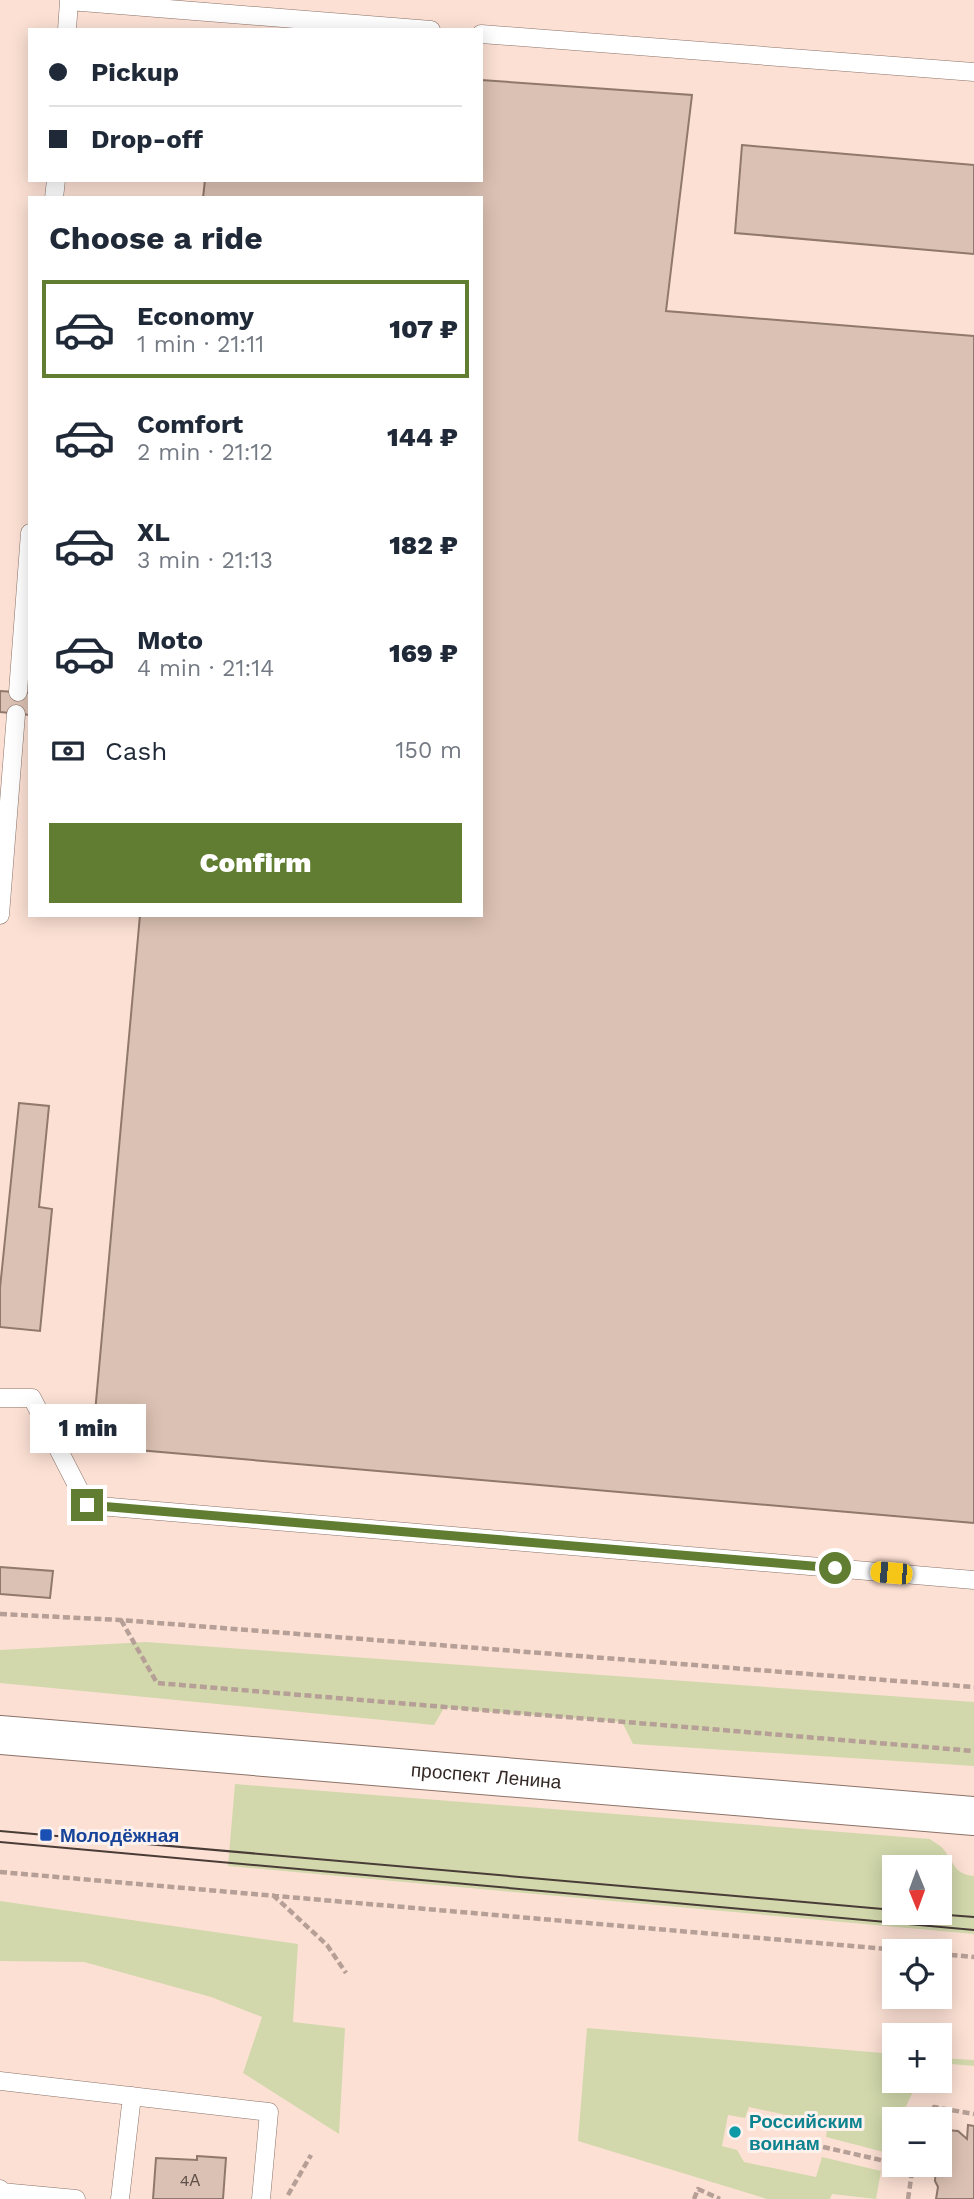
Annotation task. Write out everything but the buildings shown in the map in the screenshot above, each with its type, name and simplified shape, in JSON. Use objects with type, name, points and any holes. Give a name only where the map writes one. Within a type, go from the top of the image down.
[{"type":"main road","name":"проспект Ленина","points":[[0,1735],[974,1816]]},
{"type":"lane","points":[[66,28],[62,1],[406,28]]},
{"type":"lane","points":[[483,34],[974,72]]},
{"type":"lane","points":[[18,692],[28,560]]},
{"type":"lane","points":[[0,925],[16,714]]},
{"type":"lane","points":[[0,1398],[32,1398],[87,1505],[974,1580]]},
{"type":"lane","points":[[0,2081],[269,2112],[261,2199]]},
{"type":"lane","points":[[120,2199],[132,2096]]},
{"type":"lane","points":[[0,2189],[1,2192],[76,2199]]},
{"type":"path","points":[[0,1614],[120,1620],[974,1687]]},
{"type":"path","points":[[120,1620],[158,1684],[974,1751]]},
{"type":"path","points":[[0,1872],[882,1948]]},
{"type":"path","points":[[272,1894],[327,1945],[346,1973]]},
{"type":"path","points":[[952,1955],[974,1957]]},
{"type":"path","points":[[952,2110],[974,2114]]},
{"type":"path","points":[[823,2147],[882,2160]]},
{"type":"path","points":[[285,2199],[311,2155]]},
{"type":"path","points":[[908,2199],[911,2177]]},
{"type":"path","points":[[694,2199],[698,2189],[720,2199]]},
{"type":"green space","points":[[146,1642],[974,1702],[974,1766],[633,1744],[622,1722],[444,1708],[434,1725],[0,1683],[0,1650]]},
{"type":"green space","points":[[235,1784],[930,1839],[943,1848],[948,1855],[882,1855],[882,1925],[952,1925],[952,1862],[962,1873],[974,1876],[974,1934],[228,1866]]},
{"type":"green space","points":[[0,1901],[298,1944],[293,2022],[345,2028],[339,2134],[243,2073],[262,2017],[211,1997],[84,1962],[0,1961]]},
{"type":"green space","points":[[587,2028],[882,2053],[882,2093],[912,2093],[906,2107],[882,2107],[882,2151],[826,2137],[828,2124],[749,2107],[745,2118],[728,2115],[722,2146],[737,2150],[744,2162],[816,2177],[822,2157],[881,2171],[876,2199],[832,2194],[830,2199],[767,2199],[578,2141]]},
{"type":"green space","points":[[952,2059],[974,2060],[974,2066],[952,2064]]},
{"type":"tram line","points":[[0,1831],[882,1909]]},
{"type":"tram line","points":[[0,1842],[974,1930]]},
{"type":"tram line","points":[[952,1915],[974,1917]]},
{"type":"place","name":"Молодёжная","points":[[46,1835]]},
{"type":"place","name":"Российским воинам","points":[[735,2132]]},
{"type":"route","points":[[87,1505],[835,1568]]}]
